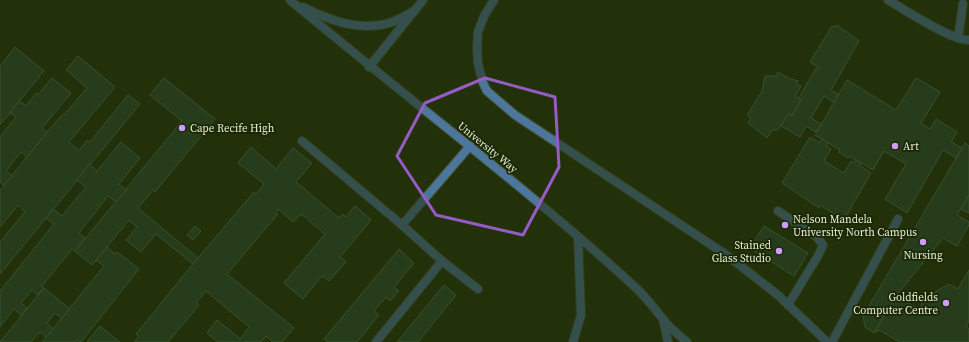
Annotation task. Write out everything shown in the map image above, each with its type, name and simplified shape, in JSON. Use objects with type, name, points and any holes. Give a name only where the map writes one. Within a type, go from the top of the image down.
[{"type":"street","points":[[291,0],[329,18],[359,26],[389,23],[414,11]]},
{"type":"street","name":"University Way","points":[[291,0],[369,67],[470,146],[578,237],[636,288],[657,310],[663,319],[687,342]]},
{"type":"street","points":[[369,67],[423,0]]},
{"type":"street","points":[[494,0],[481,22],[476,48],[483,82],[493,97],[522,120],[728,256],[788,305],[827,342]]},
{"type":"street","points":[[888,0],[958,38],[969,40]]},
{"type":"street","points":[[958,38],[963,4]]},
{"type":"street","points":[[302,141],[402,225],[442,261],[478,289]]},
{"type":"street","points":[[402,225],[470,146]]},
{"type":"street","points":[[778,211],[817,237],[823,245],[818,256],[788,305]]},
{"type":"street","points":[[832,342],[898,219]]},
{"type":"street","points":[[573,342],[581,315],[578,237]]},
{"type":"street","points":[[376,342],[442,261]]},
{"type":"street","name":"University Way","points":[[663,319],[668,342]]},
{"type":"highlighted area","points":[[485,78],[555,97],[559,167],[523,235],[436,215],[397,156],[425,103]]},
{"type":"building","points":[[837,25],[859,41],[831,90],[839,95],[834,102],[824,96],[811,118],[821,124],[816,132],[806,126],[800,137],[781,126],[788,114],[792,116],[801,100],[798,99],[816,68],[819,70],[820,68],[810,62],[832,26],[835,27]]},
{"type":"building","points":[[15,47],[44,71],[0,125],[0,66]]},
{"type":"building","points":[[78,56],[115,87],[69,142],[79,151],[87,140],[90,142],[128,95],[140,104],[0,274],[0,242],[25,212],[18,205],[0,227],[0,190],[47,132],[87,88],[66,70]]},
{"type":"building","points":[[778,72],[788,78],[798,81],[797,85],[801,86],[795,96],[801,100],[792,116],[788,114],[778,130],[772,130],[767,138],[748,123],[751,118],[747,115],[762,91],[765,76],[776,76]]},
{"type":"building","points":[[52,78],[71,93],[42,128],[47,132],[27,157],[21,152],[6,171],[12,176],[4,185],[0,182],[0,137],[16,117],[10,113],[19,101],[26,106],[36,93],[38,95]]},
{"type":"building","points":[[164,78],[215,119],[155,192],[153,190],[138,208],[198,258],[193,264],[156,234],[141,252],[126,240],[137,227],[129,220],[92,265],[75,251],[182,121],[150,95]]},
{"type":"building","name":"Art","points":[[916,78],[940,92],[921,123],[930,129],[936,119],[957,132],[951,142],[962,148],[956,158],[943,150],[907,213],[885,199],[906,164],[884,151],[873,170],[849,156],[848,158],[839,153],[840,150],[815,135],[847,80],[896,110]]},
{"type":"building","points":[[810,137],[820,143],[822,139],[828,143],[826,146],[831,149],[824,161],[844,173],[851,161],[854,163],[856,160],[861,163],[860,166],[871,173],[844,220],[820,205],[819,208],[782,183]]},
{"type":"building","points":[[121,142],[140,158],[119,184],[126,190],[116,202],[108,196],[79,233],[85,238],[75,251],[72,249],[42,286],[44,288],[37,295],[32,290],[21,303],[27,308],[21,315],[14,309],[0,327],[0,291],[54,224],[46,218],[53,209],[62,216],[86,187],[77,180],[89,164],[97,171]]},
{"type":"building","name":"Nursing","points":[[965,143],[969,146],[969,195],[957,215],[969,222],[969,225],[957,246],[943,238],[896,296],[874,333],[865,327],[863,316]]},
{"type":"building","points":[[251,147],[276,169],[293,148],[312,163],[296,182],[339,218],[343,214],[346,217],[355,206],[371,220],[340,257],[346,262],[329,281],[322,276],[303,299],[284,283],[325,234],[301,214],[293,222],[278,209],[276,213],[278,214],[227,274],[294,328],[282,342],[273,342],[266,336],[261,342],[218,342],[207,333],[217,320],[240,339],[249,327],[206,291],[196,303],[199,305],[168,342],[134,342],[139,336],[136,334],[193,264],[254,192],[256,194],[264,184],[238,163]]},
{"type":"building","points":[[969,195],[969,213],[961,209]]},
{"type":"building","points":[[195,226],[201,231],[193,240],[187,235]]},
{"type":"building","name":"Stained Glass Studio","points":[[764,226],[808,253],[794,276],[750,248]]},
{"type":"building","points":[[107,247],[115,254],[117,252],[139,269],[81,342],[76,340],[75,342],[42,342],[104,266],[96,260]]},
{"type":"building","points":[[399,249],[414,263],[394,287],[399,291],[390,301],[386,297],[374,311],[379,315],[357,342],[328,342],[324,339]]},
{"type":"building","name":"Goldfields Computer Centre","points":[[969,270],[969,321],[966,327],[969,329],[969,342],[900,342],[879,330],[874,333],[896,296],[919,309],[925,298],[949,284],[958,289]]},
{"type":"building","points":[[444,285],[456,295],[418,342],[397,342]]},
{"type":"building","points":[[44,288],[70,309],[62,318],[55,313],[47,323],[53,329],[46,337],[40,332],[31,342],[0,342]]},
{"type":"building","points":[[100,326],[120,342],[87,342]]},
{"type":"place","name":"Cape Recife High","points":[[182,128]]},
{"type":"place","name":"Art","points":[[895,146]]},
{"type":"place","name":"Nelson Mandela University North Campus","points":[[785,225]]},
{"type":"place","name":"Nursing","points":[[923,242]]},
{"type":"place","name":"Stained Glass Studio","points":[[779,251]]},
{"type":"place","name":"Goldfields Computer Centre","points":[[946,303]]}]
